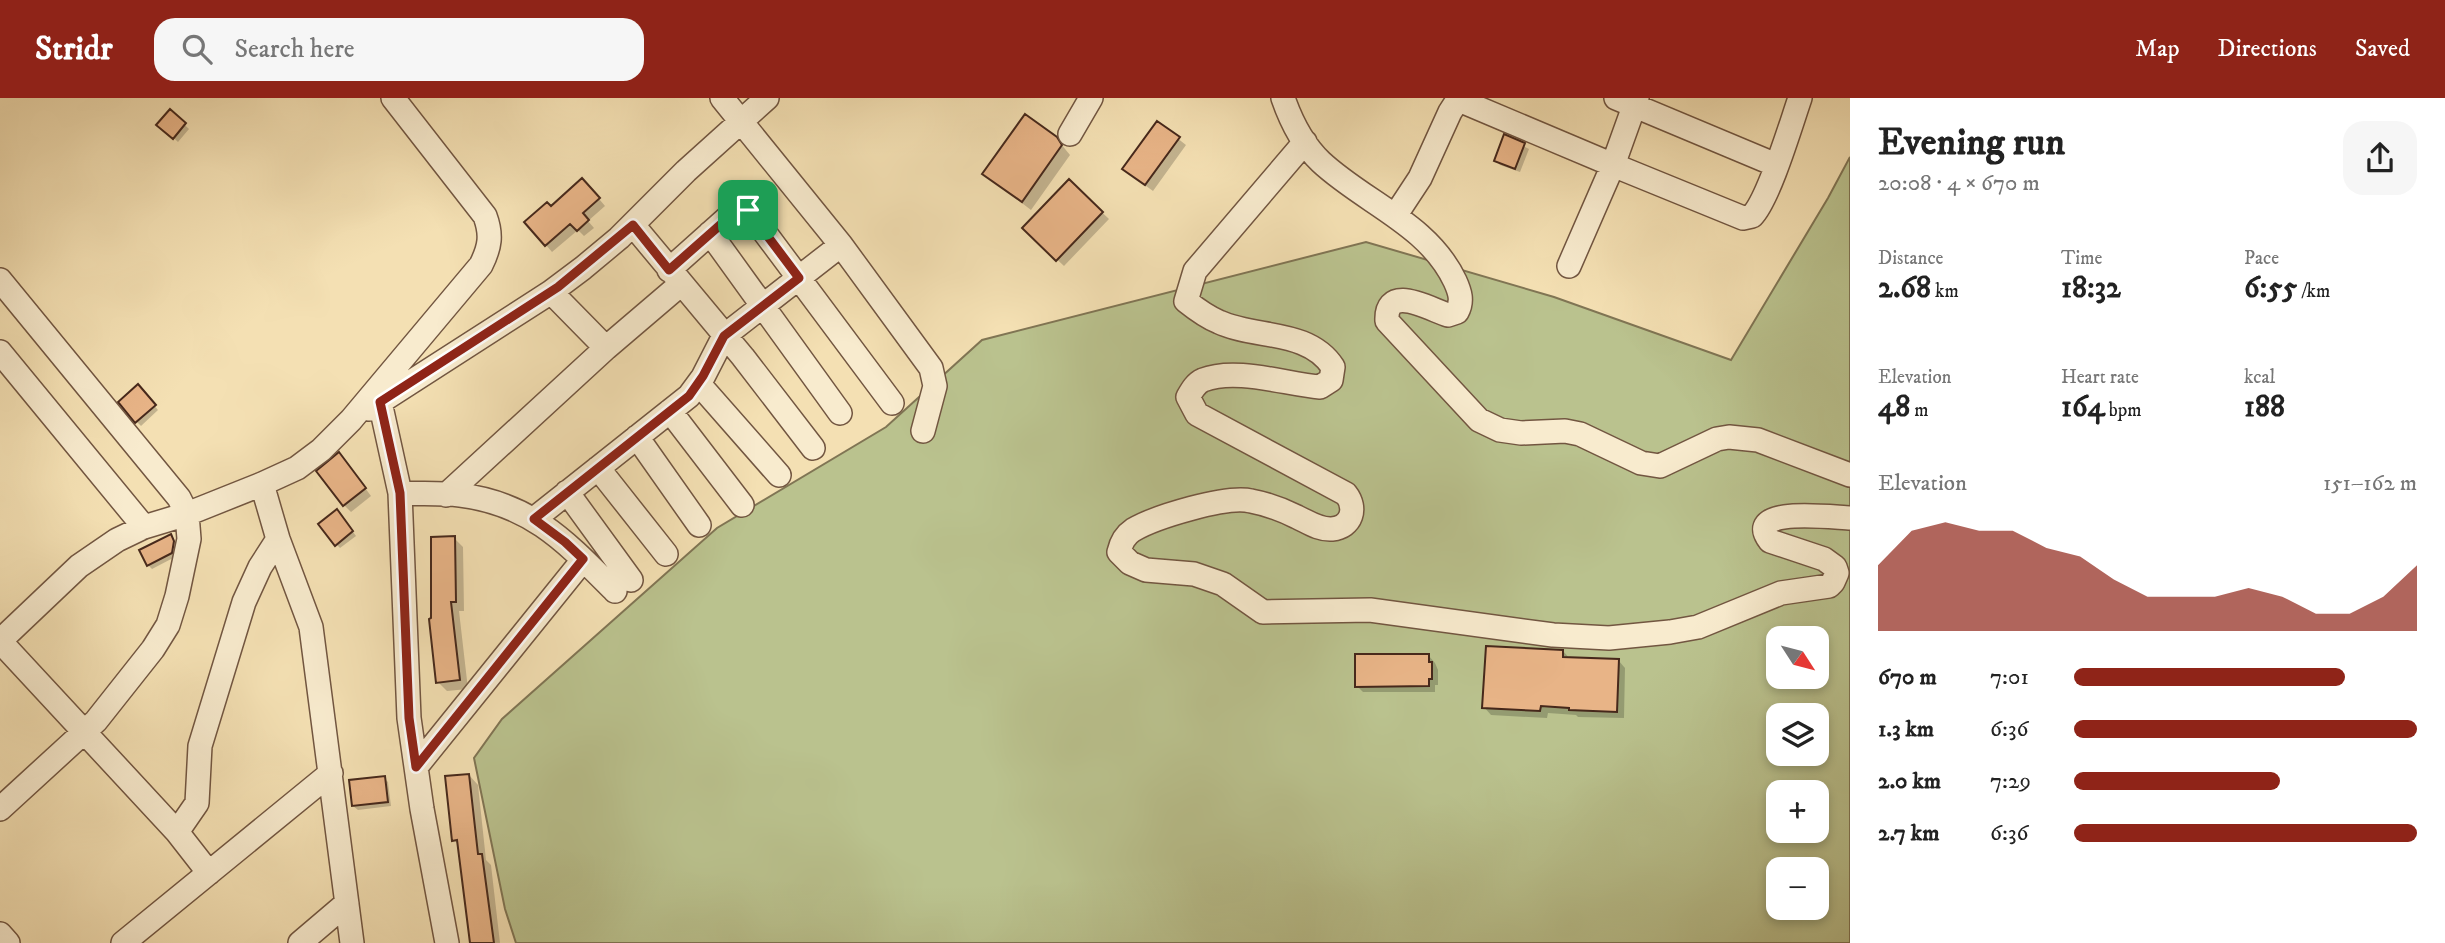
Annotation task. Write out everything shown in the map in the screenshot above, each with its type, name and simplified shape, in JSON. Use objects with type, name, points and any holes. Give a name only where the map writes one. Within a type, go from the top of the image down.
[{"type":"street","points":[[209,873],[177,832],[0,641],[79,566],[117,540],[144,527],[262,484],[297,468],[321,450],[351,420],[472,276],[488,251],[490,228],[485,216],[393,98]]},
{"type":"street","points":[[722,98],[841,245],[934,374],[934,386],[923,431]]},
{"type":"street","points":[[351,420],[551,292],[600,255],[686,171],[767,98]]},
{"type":"street","points":[[1070,134],[1091,98]]},
{"type":"street","points":[[1283,98],[1305,142],[1319,161],[1414,229],[1442,258],[1459,290],[1461,300],[1457,312],[1448,316],[1410,300],[1398,302],[1388,311],[1387,321],[1464,405],[1489,426],[1521,433],[1565,430],[1580,434],[1640,463],[1660,466],[1717,439],[1742,437],[1758,440],[1850,475]]},
{"type":"street","points":[[1395,216],[1420,178],[1450,112],[1460,98],[1466,103],[1613,166],[1747,219],[1758,210],[1800,98]]},
{"type":"street","points":[[1569,266],[1613,166],[1629,101],[1776,165]]},
{"type":"street","points":[[1305,142],[1195,271],[1186,301],[1220,323],[1301,342],[1325,354],[1333,367],[1331,380],[1320,387],[1228,375],[1201,381],[1192,388],[1188,397],[1197,414],[1346,494],[1352,502],[1353,510],[1348,522],[1333,529],[1316,527],[1250,500],[1229,499],[1132,531],[1122,541],[1119,552],[1130,563],[1146,570],[1194,574],[1223,584],[1263,612],[1370,610],[1553,635],[1609,638],[1698,627],[1781,593],[1829,586],[1836,577],[1835,567],[1824,559],[1770,541],[1766,536],[1766,526],[1770,521],[1785,515],[1850,518]]},
{"type":"street","points":[[446,495],[606,348],[675,277],[710,233],[742,208],[748,210],[891,403]]},
{"type":"street","points":[[633,225],[813,447]]},
{"type":"street","points":[[710,233],[840,413]]},
{"type":"street","points":[[534,519],[689,396],[699,384],[724,336],[841,245]]},
{"type":"street","points":[[0,280],[179,498],[187,513],[189,539],[168,625],[117,696],[85,732],[0,809]]},
{"type":"street","points":[[551,292],[606,348]]},
{"type":"street","points":[[0,352],[144,527]]},
{"type":"street","points":[[699,384],[779,475]]},
{"type":"street","points":[[380,402],[400,493],[409,718],[447,943]]},
{"type":"street","points":[[670,411],[742,505]]},
{"type":"street","points":[[637,437],[699,525]]},
{"type":"street","points":[[598,468],[666,554]]},
{"type":"street","points":[[262,484],[278,539],[311,627],[352,943]]},
{"type":"street","points":[[400,493],[446,495],[488,502],[534,519],[583,559],[623,586],[567,492]]},
{"type":"street","points":[[177,832],[197,803],[200,746],[244,602],[250,585],[278,539]]},
{"type":"street","points":[[416,767],[583,559]]},
{"type":"street","points":[[123,943],[331,773]]},
{"type":"street","points":[[300,943],[347,903]]},
{"type":"street","points":[[0,934],[8,943]]},
{"type":"green space","points":[[1850,157],[1850,943],[516,943],[505,909],[474,758],[502,719],[717,528],[886,427],[982,340],[1366,242],[1554,297],[1731,360]]},
{"type":"building","points":[[170,109],[186,123],[173,139],[156,125]]},
{"type":"building","points":[[1025,114],[1057,137],[1062,145],[1022,202],[982,174]]},
{"type":"building","points":[[1157,121],[1180,137],[1145,185],[1122,169]]},
{"type":"building","points":[[1504,134],[1525,143],[1515,169],[1494,161]]},
{"type":"building","points":[[582,178],[600,198],[583,213],[589,220],[577,231],[570,224],[545,246],[524,222],[547,202],[551,206]]},
{"type":"building","points":[[1069,179],[1103,212],[1056,261],[1022,228]]},
{"type":"building","points":[[138,384],[156,405],[135,423],[118,402]]},
{"type":"building","points":[[339,452],[366,488],[343,506],[316,471]]},
{"type":"building","points":[[337,509],[353,531],[335,546],[318,524]]},
{"type":"building","points":[[171,534],[174,541],[172,553],[147,566],[139,550]]},
{"type":"building","points":[[455,536],[456,602],[451,602],[460,680],[436,683],[429,619],[431,537]]},
{"type":"building","points":[[1486,646],[1563,650],[1563,657],[1619,659],[1617,712],[1541,706],[1540,711],[1482,708]]},
{"type":"building","points":[[1355,654],[1429,654],[1432,679],[1429,679],[1429,686],[1355,687]]},
{"type":"building","points":[[469,774],[478,854],[482,854],[494,943],[470,943],[457,840],[452,841],[445,776]]},
{"type":"building","points":[[385,776],[388,802],[352,806],[349,780]]},
{"type":"route","points":[[742,208],[748,210],[799,278],[728,331],[689,396],[534,519],[583,559],[416,767],[409,718],[400,493],[380,402],[558,287],[633,225],[669,270],[736,211],[742,208]]}]
